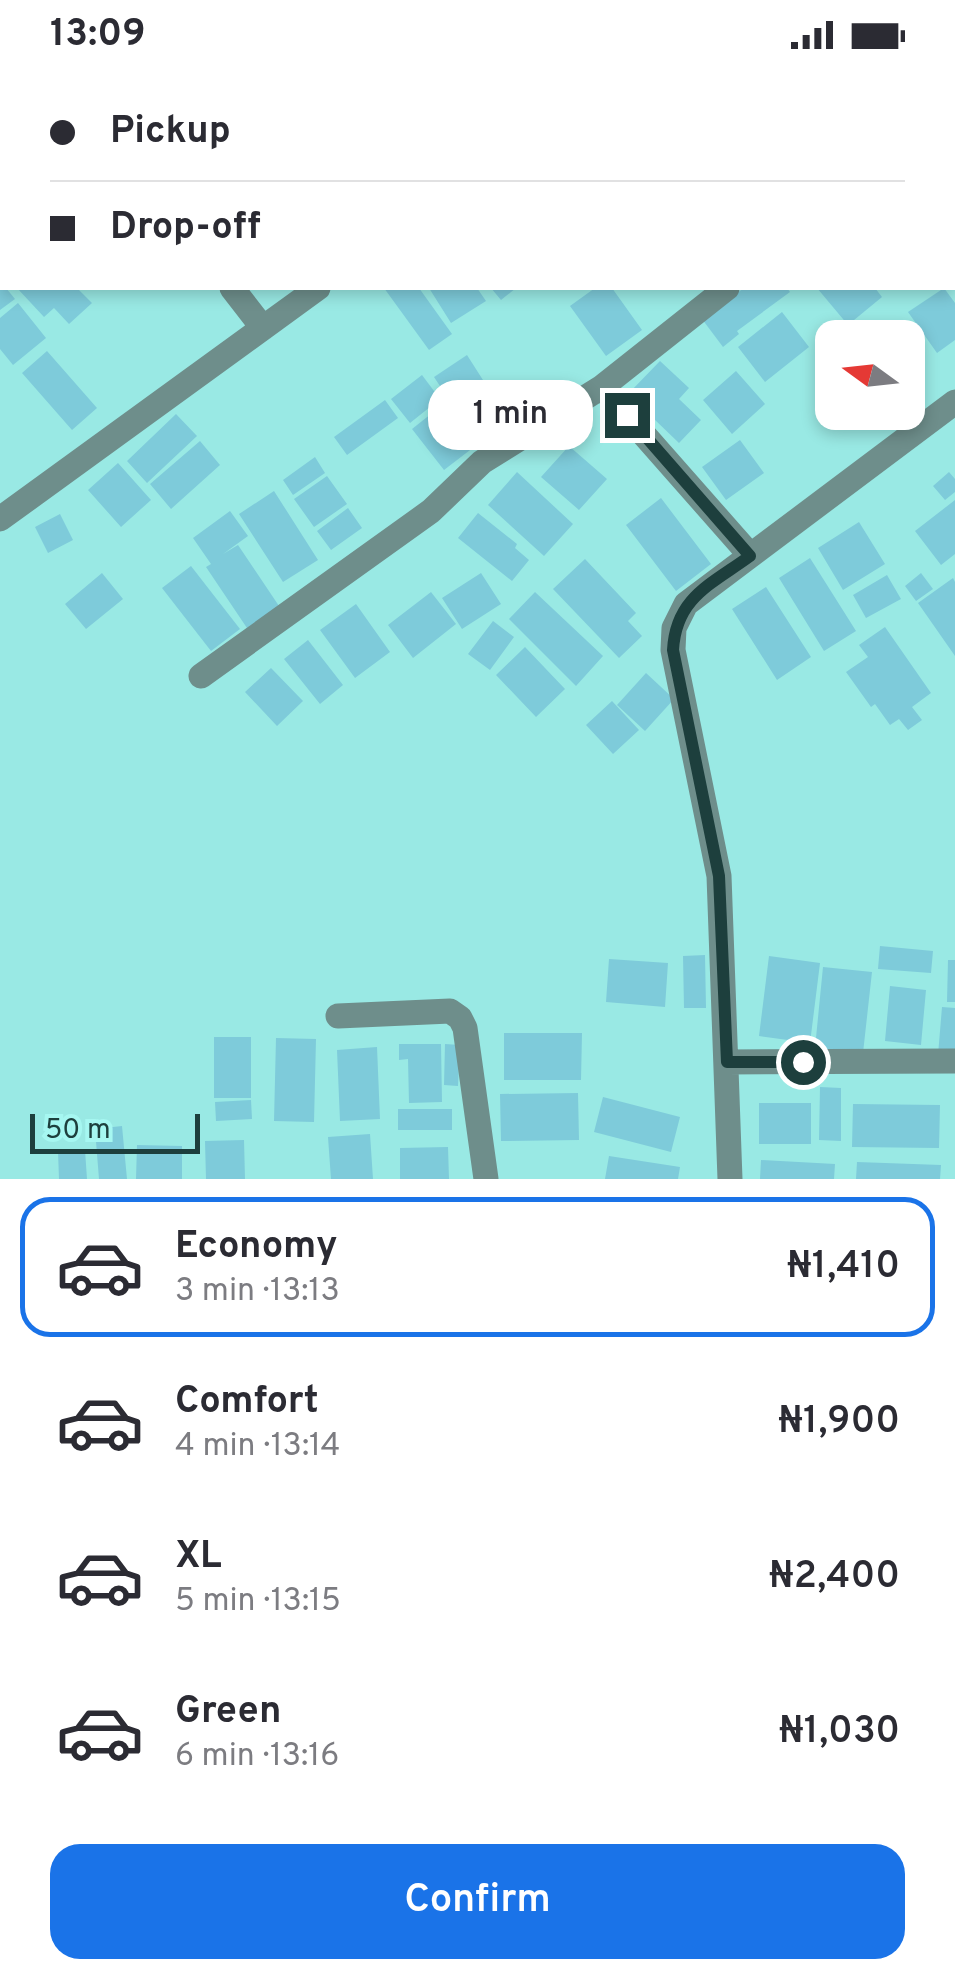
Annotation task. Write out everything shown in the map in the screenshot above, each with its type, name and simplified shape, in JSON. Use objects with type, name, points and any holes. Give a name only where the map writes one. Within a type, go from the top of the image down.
[{"type":"street","points":[[234,290],[264,328]]},
{"type":"street","points":[[0,519],[315,290]]},
{"type":"street","points":[[202,676],[431,511],[482,462],[602,387],[724,290]]},
{"type":"street","points":[[602,387],[750,556]]},
{"type":"street","points":[[730,1179],[719,876],[673,650],[674,628],[686,604],[955,402]]},
{"type":"street","points":[[338,1016],[450,1012],[460,1018],[465,1028],[486,1179]]},
{"type":"street","points":[[727,1062],[955,1061]]},
{"type":"building","points":[[0,290],[8,290],[15,299],[0,310]]},
{"type":"building","points":[[19,290],[79,290],[92,303],[69,324],[54,308],[44,317]]},
{"type":"building","points":[[385,290],[420,290],[452,334],[429,350]]},
{"type":"building","points":[[430,290],[478,290],[486,301],[451,323]]},
{"type":"building","points":[[493,290],[514,290],[501,300]]},
{"type":"building","points":[[592,290],[613,290],[642,330],[606,356],[570,306]]},
{"type":"building","points":[[741,290],[790,292],[737,331],[739,334],[723,347],[702,319]]},
{"type":"building","points":[[819,290],[877,290],[882,297],[854,320],[844,320]]},
{"type":"building","points":[[945,290],[955,303],[955,340],[937,353],[925,336],[925,320],[914,320],[908,312]]},
{"type":"building","points":[[18,303],[46,338],[13,365],[0,349],[0,318]]},
{"type":"building","points":[[782,312],[809,347],[765,382],[738,347]]},
{"type":"building","points":[[47,351],[97,408],[72,430],[22,373]]},
{"type":"building","points":[[467,355],[504,413],[472,434],[434,377]]},
{"type":"building","points":[[660,361],[689,388],[679,399],[701,420],[679,443],[628,394]]},
{"type":"building","points":[[736,371],[765,404],[732,434],[703,400]]},
{"type":"building","points":[[422,375],[440,399],[410,423],[391,399]]},
{"type":"building","points":[[385,400],[398,418],[347,455],[334,437]]},
{"type":"building","points":[[441,406],[474,447],[444,470],[412,429]]},
{"type":"building","points":[[176,414],[197,436],[147,483],[127,461]]},
{"type":"building","points":[[740,440],[764,473],[726,500],[702,467]]},
{"type":"building","points":[[200,441],[220,465],[171,509],[150,484]]},
{"type":"building","points":[[569,446],[607,479],[579,510],[541,477]]},
{"type":"building","points":[[315,457],[325,473],[293,495],[283,480]]},
{"type":"building","points":[[118,463],[151,500],[121,527],[88,490]]},
{"type":"building","points":[[517,472],[573,524],[544,556],[488,505]]},
{"type":"building","points":[[949,472],[955,479],[955,492],[945,500],[933,486]]},
{"type":"building","points":[[327,476],[347,504],[314,527],[294,499]]},
{"type":"building","points":[[274,491],[318,560],[283,582],[239,514]]},
{"type":"building","points":[[661,498],[711,564],[676,591],[626,525]]},
{"type":"building","points":[[955,500],[955,554],[941,565],[915,531]]},
{"type":"building","points":[[348,508],[362,528],[331,550],[317,531]]},
{"type":"building","points":[[230,511],[248,536],[223,554],[238,545],[279,606],[247,628],[206,567],[211,564],[193,538]]},
{"type":"building","points":[[478,513],[517,544],[515,548],[529,560],[512,581],[458,538]]},
{"type":"building","points":[[60,514],[73,540],[48,553],[35,527]]},
{"type":"building","points":[[859,522],[885,564],[843,590],[818,548]]},
{"type":"building","points":[[810,558],[856,631],[824,651],[779,578]]},
{"type":"building","points":[[585,559],[636,613],[628,621],[642,636],[619,658],[553,589]]},
{"type":"building","points":[[191,566],[240,629],[211,651],[162,588]]},
{"type":"building","points":[[102,573],[123,599],[86,629],[65,604]]},
{"type":"building","points":[[481,573],[501,604],[462,629],[442,598]]},
{"type":"building","points":[[921,573],[933,589],[916,601],[905,586]]},
{"type":"building","points":[[887,575],[901,599],[866,618],[853,595]]},
{"type":"building","points":[[953,578],[955,582],[955,656],[918,603]]},
{"type":"building","points":[[766,587],[811,657],[777,680],[732,609]]},
{"type":"building","points":[[431,592],[456,624],[413,658],[388,625]]},
{"type":"building","points":[[535,592],[603,656],[576,686],[509,619]]},
{"type":"building","points":[[356,604],[390,652],[355,678],[320,630]]},
{"type":"building","points":[[493,621],[514,637],[490,670],[468,654]]},
{"type":"building","points":[[885,627],[931,693],[912,707],[922,720],[908,730],[899,719],[890,725],[875,704],[871,707],[846,672],[868,657],[859,645]]},
{"type":"building","points":[[308,640],[343,685],[320,704],[284,659]]},
{"type":"building","points":[[525,647],[565,689],[536,717],[496,675]]},
{"type":"building","points":[[271,668],[303,701],[277,726],[245,692]]},
{"type":"building","points":[[646,673],[674,699],[645,731],[617,705]]},
{"type":"building","points":[[612,701],[639,730],[613,754],[586,725]]},
{"type":"building","points":[[880,946],[933,951],[931,973],[878,969]]},
{"type":"building","points":[[705,955],[706,1008],[684,1008],[683,956]]},
{"type":"building","points":[[769,956],[820,963],[810,1043],[759,1036]]},
{"type":"building","points":[[609,959],[668,963],[665,1007],[606,1002]]},
{"type":"building","points":[[948,960],[955,960],[955,1002],[947,1002]]},
{"type":"building","points":[[823,967],[872,972],[863,1053],[815,1048]]},
{"type":"building","points":[[890,986],[926,990],[921,1045],[885,1041]]},
{"type":"building","points":[[942,1007],[955,1008],[955,1056],[938,1055]]},
{"type":"building","points":[[504,1033],[582,1033],[581,1080],[504,1080]]},
{"type":"building","points":[[214,1037],[251,1037],[251,1098],[214,1098]]},
{"type":"building","points":[[276,1038],[316,1039],[314,1122],[274,1121]]},
{"type":"building","points":[[399,1044],[441,1044],[442,1102],[409,1103],[408,1059],[399,1060]]},
{"type":"building","points":[[445,1044],[460,1045],[458,1086],[444,1085]]},
{"type":"building","points":[[377,1047],[380,1119],[340,1121],[337,1050]]},
{"type":"building","points":[[820,1087],[841,1088],[841,1141],[819,1140]]},
{"type":"building","points":[[578,1093],[579,1140],[501,1141],[500,1094]]},
{"type":"building","points":[[603,1097],[680,1117],[671,1152],[594,1132]]},
{"type":"building","points":[[251,1100],[252,1119],[216,1121],[215,1102]]},
{"type":"building","points":[[759,1103],[811,1103],[811,1144],[759,1144]]},
{"type":"building","points":[[853,1104],[940,1105],[939,1148],[852,1147]]},
{"type":"building","points":[[398,1109],[452,1109],[452,1130],[398,1130]]},
{"type":"building","points":[[122,1126],[127,1179],[99,1179],[95,1129]]},
{"type":"building","points":[[370,1134],[373,1179],[331,1179],[328,1137]]},
{"type":"building","points":[[244,1140],[245,1179],[206,1179],[205,1141]]},
{"type":"building","points":[[137,1145],[182,1146],[182,1179],[136,1179]]},
{"type":"building","points":[[448,1147],[449,1179],[400,1179],[400,1148]]},
{"type":"building","points":[[85,1150],[87,1179],[59,1179],[58,1151]]},
{"type":"building","points":[[609,1156],[680,1167],[678,1179],[605,1179]]},
{"type":"building","points":[[761,1160],[835,1164],[834,1179],[760,1179]]},
{"type":"building","points":[[857,1162],[941,1165],[940,1179],[856,1179]]},
{"type":"route","points":[[627,415],[750,556],[686,604],[674,628],[673,650],[719,876],[727,1062],[803,1062]]}]
